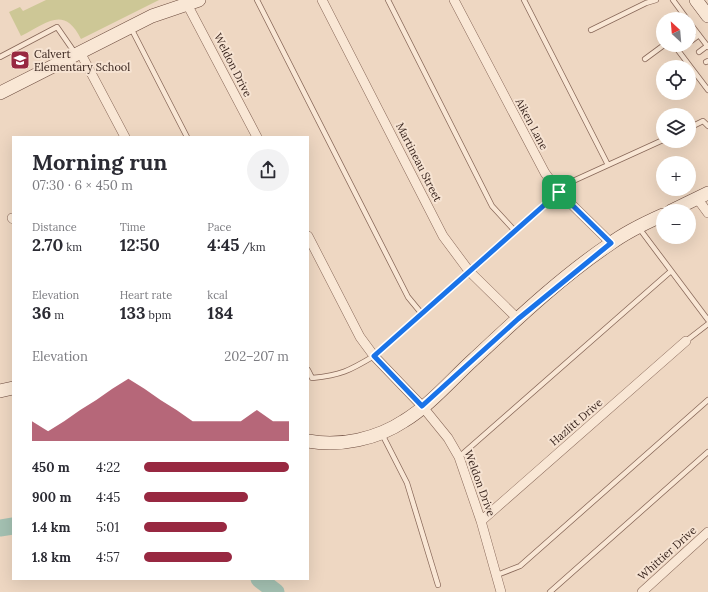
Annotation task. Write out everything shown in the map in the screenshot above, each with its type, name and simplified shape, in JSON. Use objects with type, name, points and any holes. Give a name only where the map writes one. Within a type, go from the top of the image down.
[{"type":"street","name":"Martineau Street","points":[[322,0],[443,236],[469,271],[518,319]]},
{"type":"street","name":"Aiken Lane","points":[[454,0],[545,173],[559,192],[611,243]]},
{"type":"street","points":[[696,0],[708,16]]},
{"type":"street","points":[[0,93],[152,16],[193,2]]},
{"type":"street","name":"Weldon Drive","points":[[193,2],[257,136]]},
{"type":"street","points":[[78,53],[124,136]]},
{"type":"street","points":[[685,204],[702,195],[708,214]]},
{"type":"street","points":[[309,441],[332,443],[360,440],[381,433],[404,421],[518,319],[611,243],[656,218]]},
{"type":"street","name":"Weldon Drive","points":[[309,238],[360,337],[374,356],[422,406],[448,438],[459,457],[481,521],[501,592]]},
{"type":"street","name":"Hazlitt Drive","points":[[481,521],[686,341]]},
{"type":"street","points":[[0,390],[12,388]]},
{"type":"street","name":"Whittier Drive","points":[[642,592],[708,532]]},
{"type":"lane","points":[[257,0],[408,297],[422,314]]},
{"type":"lane","points":[[388,0],[492,206],[514,230]]},
{"type":"lane","points":[[524,0],[608,165]]},
{"type":"lane","points":[[591,30],[646,1],[656,0]]},
{"type":"lane","points":[[673,0],[682,12]]},
{"type":"lane","points":[[0,57],[57,27],[78,53]]},
{"type":"lane","points":[[131,27],[186,136]]},
{"type":"lane","points":[[696,31],[708,47],[699,52]]},
{"type":"lane","points":[[645,59],[656,51]]},
{"type":"lane","points":[[682,52],[703,79],[708,90]]},
{"type":"lane","points":[[696,124],[703,121],[708,126]]},
{"type":"lane","points":[[309,372],[312,378],[338,375],[354,368],[374,356],[514,230],[573,181],[656,143]]},
{"type":"lane","points":[[638,227],[708,320]]},
{"type":"lane","points":[[459,457],[671,271]]},
{"type":"lane","points":[[686,341],[708,324]]},
{"type":"lane","points":[[497,575],[520,566],[708,400]]},
{"type":"lane","points":[[381,433],[407,483],[438,585]]},
{"type":"lane","points":[[550,592],[708,452]]},
{"type":"shaded area","points":[[46,0],[159,0],[81,39],[75,29],[68,22],[61,20],[47,22],[21,36],[9,12],[20,7],[23,11]]},
{"type":"waterway","points":[[0,528],[12,526]]},
{"type":"waterway","points":[[260,580],[276,592]]},
{"type":"place","name":"Calvert Elementary School","points":[[20,60]]},
{"type":"route","points":[[559,192],[611,243],[518,319],[422,406],[374,356],[514,230],[559,192]]}]
